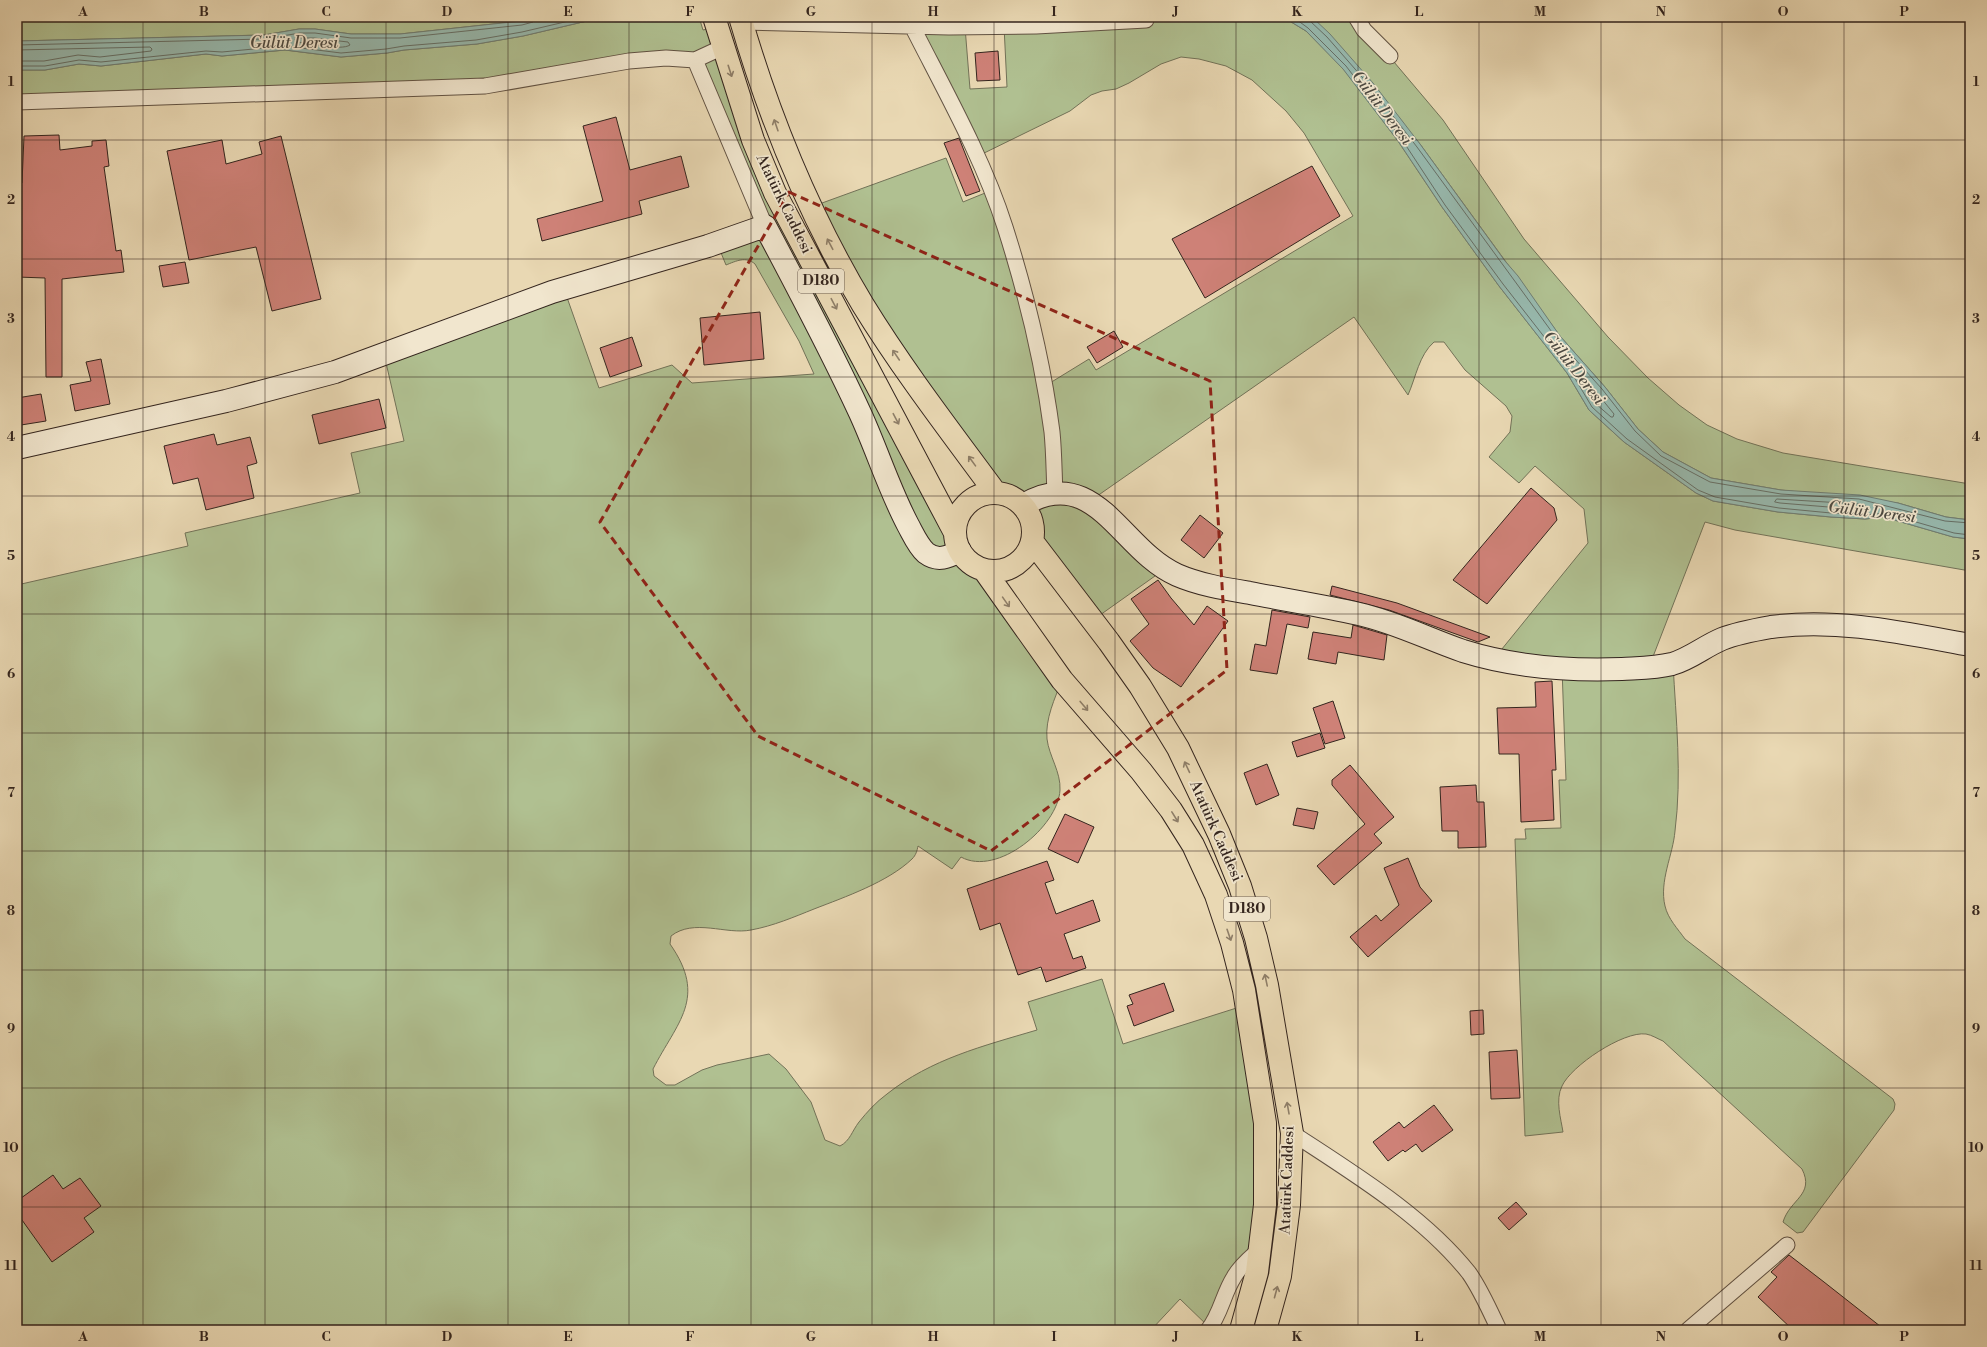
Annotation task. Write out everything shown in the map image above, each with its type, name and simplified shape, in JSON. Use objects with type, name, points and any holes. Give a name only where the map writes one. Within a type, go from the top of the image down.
[{"type":"highway","name":"Atatürk Caddesi","points":[[714,19],[753,140],[775,193],[968,562],[984,570],[1062,680],[1141,771],[1171,810],[1193,845],[1216,895],[1232,943],[1244,990],[1265,1123],[1265,1204],[1260,1250],[1257,1272],[1241,1330]]},
{"type":"highway","name":"Atatürk Caddesi","points":[[741,20],[778,131],[800,184],[828,240],[863,304],[897,356],[995,492]]},
{"type":"highway","points":[[957,541],[960,511],[967,503],[980,495],[995,492],[1010,496],[1023,505],[1031,518],[1032,541],[1026,555],[1015,565],[1000,571],[984,570]]},
{"type":"highway","name":"Atatürk Caddesi","points":[[1032,541],[1140,686],[1178,748],[1219,834],[1240,886],[1256,938],[1267,985],[1292,1133],[1290,1205],[1280,1276],[1265,1330]]},
{"type":"street","points":[[1356,17],[1364,30],[1390,56]]},
{"type":"street","points":[[741,20],[912,26],[1036,26],[1146,20]]},
{"type":"street","points":[[912,26],[954,107],[981,168],[1004,226],[1040,357],[1052,434],[1054,493]]},
{"type":"street","points":[[17,102],[486,86],[629,61],[666,58],[695,60],[723,47]]},
{"type":"street","points":[[695,60],[765,226],[824,337],[861,414],[894,496],[912,533],[919,545],[932,556],[946,558],[957,541]]},
{"type":"street","points":[[17,448],[226,401],[335,372],[552,292],[708,246],[765,226]]},
{"type":"street","points":[[1023,505],[1046,494],[1071,494],[1089,501],[1103,512],[1144,552],[1177,575],[1237,591],[1362,615],[1404,628],[1461,650],[1493,660],[1537,666],[1588,670],[1649,668],[1673,664],[1722,639],[1746,632],[1810,624],[1842,624],[1878,628],[1970,645]]},
{"type":"street","points":[[1292,1133],[1337,1162],[1421,1222],[1469,1274],[1499,1330]]},
{"type":"street","points":[[1688,1330],[1786,1245]]},
{"type":"street","points":[[1208,1330],[1218,1314],[1233,1277],[1243,1264],[1260,1250]]},
{"type":"highlighted area","points":[[789,192],[1210,381],[1227,670],[991,851],[758,736],[600,522]]},
{"type":"green space","points":[[17,17],[539,17],[521,21],[400,34],[351,34],[315,29],[299,29],[264,35],[17,41]]},
{"type":"green space","points":[[604,17],[699,17],[703,30],[716,27],[753,140],[962,556],[976,567],[1062,680],[1051,709],[1047,731],[1048,745],[1059,777],[1060,790],[1057,804],[1049,819],[1037,833],[1023,845],[1008,854],[991,860],[976,861],[961,857],[952,869],[918,846],[912,859],[879,882],[783,921],[751,930],[741,931],[690,928],[671,936],[670,944],[681,963],[687,980],[688,995],[685,1009],[679,1023],[653,1069],[654,1076],[666,1085],[675,1085],[702,1070],[717,1065],[769,1054],[786,1069],[811,1102],[825,1140],[840,1146],[851,1136],[859,1122],[879,1100],[921,1071],[977,1048],[1037,1030],[1028,1002],[1102,979],[1123,1044],[1246,1005],[1265,1123],[1259,1250],[1210,1328],[1180,1299],[1151,1330],[17,1330],[17,585],[188,546],[185,533],[360,493],[351,453],[404,441],[384,354],[564,289],[599,388],[672,365],[692,383],[814,374],[799,341],[755,264],[745,260],[726,265],[717,243],[765,227],[695,60],[500,83],[17,102],[17,70],[45,70],[79,64],[101,66],[206,54],[222,56],[285,50],[341,57],[387,53],[404,50],[477,44],[523,36]]},
{"type":"green space","points":[[757,17],[1283,17],[1306,31],[1343,68],[1398,141],[1442,207],[1499,286],[1567,373],[1589,410],[1624,442],[1696,493],[1713,501],[1778,512],[1831,517],[1865,519],[1884,517],[1953,537],[1970,539],[1970,571],[1735,530],[1705,522],[1649,667],[1673,664],[1678,748],[1678,789],[1674,840],[1664,887],[1666,911],[1671,920],[1685,939],[1893,1099],[1895,1104],[1894,1110],[1803,1232],[1797,1233],[1783,1222],[1786,1214],[1804,1191],[1806,1185],[1802,1169],[1663,1041],[1650,1035],[1636,1035],[1624,1038],[1599,1051],[1586,1060],[1567,1078],[1560,1091],[1559,1109],[1563,1132],[1525,1136],[1515,839],[1526,839],[1525,829],[1561,828],[1559,780],[1566,780],[1562,668],[1493,660],[1588,543],[1584,509],[1535,466],[1519,483],[1489,457],[1510,432],[1512,416],[1506,406],[1465,370],[1444,342],[1434,342],[1429,347],[1421,360],[1408,395],[1354,317],[1090,501],[1161,565],[1155,576],[1093,620],[1033,533],[1030,517],[1022,505],[1010,496],[995,492],[811,207],[946,158],[963,202],[990,191],[1045,386],[1089,359],[1096,370],[1353,216],[1304,133],[1286,111],[1252,80],[1226,66],[1199,59],[1181,57],[1161,64],[1116,89],[1102,91],[1091,95],[1070,111],[976,157],[912,26]],"holes":[[[1004,26],[1007,87],[970,89],[965,27]]]},
{"type":"green space","points":[[1312,17],[1356,17],[1443,120],[1524,239],[1608,337],[1648,378],[1679,405],[1707,425],[1737,439],[1783,453],[1970,484],[1970,520],[1946,517],[1898,503],[1781,490],[1711,478],[1663,452],[1638,429],[1605,387],[1560,336],[1420,144]]},
{"type":"water","name":"Gülüt Deresi","points":[[539,17],[604,17],[523,36],[477,44],[404,50],[387,53],[341,57],[285,50],[222,56],[206,54],[101,66],[79,64],[45,70],[17,70],[17,41],[264,35],[299,29],[315,29],[351,34],[400,34],[521,21]]},
{"type":"water","name":"Gülüt Deresi","points":[[1283,17],[1312,17],[1330,34],[1373,83],[1420,144],[1505,261],[1518,276],[1560,336],[1605,387],[1638,429],[1663,452],[1711,478],[1781,490],[1860,495],[1898,503],[1946,517],[1970,520],[1970,539],[1953,537],[1884,517],[1865,519],[1831,517],[1778,512],[1713,501],[1696,493],[1624,442],[1589,410],[1567,373],[1499,286],[1442,207],[1398,141],[1343,69],[1306,31]]},
{"type":"building","points":[[998,51],[1000,80],[977,81],[975,53]]},
{"type":"building","points":[[616,117],[630,170],[681,156],[689,187],[639,201],[642,214],[542,241],[537,219],[603,201],[583,126]]},
{"type":"building","points":[[59,135],[60,150],[92,146],[92,141],[106,140],[109,166],[104,167],[116,251],[121,250],[124,272],[62,279],[62,377],[46,377],[45,278],[17,277],[17,182],[22,183],[24,136]]},
{"type":"building","points":[[281,136],[321,299],[272,311],[256,247],[189,260],[167,151],[222,140],[226,164],[262,154],[259,142]]},
{"type":"building","points":[[959,138],[980,191],[966,196],[944,143]]},
{"type":"building","points":[[1312,166],[1340,216],[1205,298],[1172,239]]},
{"type":"building","points":[[185,262],[189,283],[163,287],[159,266]]},
{"type":"building","points":[[760,312],[764,359],[704,365],[700,318]]},
{"type":"building","points":[[1114,331],[1123,347],[1097,363],[1087,347]]},
{"type":"building","points":[[632,337],[642,366],[610,377],[600,348]]},
{"type":"building","points":[[101,359],[110,404],[75,411],[70,385],[91,381],[86,362]]},
{"type":"building","points":[[41,394],[46,421],[21,425],[17,398]]},
{"type":"building","points":[[379,399],[386,428],[319,444],[312,415]]},
{"type":"building","points":[[214,434],[217,445],[250,437],[257,463],[247,466],[254,498],[206,510],[198,478],[173,484],[164,446]]},
{"type":"building","points":[[1531,488],[1554,508],[1557,520],[1487,604],[1453,580]]},
{"type":"building","points":[[1200,515],[1223,533],[1204,558],[1181,540]]},
{"type":"building","points":[[1158,580],[1194,625],[1207,606],[1228,621],[1181,687],[1153,668],[1130,641],[1149,624],[1131,599]]},
{"type":"building","points":[[1332,586],[1397,603],[1490,637],[1478,642],[1389,610],[1330,595]]},
{"type":"building","points":[[1272,610],[1310,617],[1308,628],[1287,624],[1277,674],[1250,670],[1255,644],[1266,646]]},
{"type":"building","points":[[1353,625],[1387,635],[1384,660],[1338,652],[1336,664],[1308,659],[1313,632],[1351,638]]},
{"type":"building","points":[[1552,681],[1556,770],[1552,770],[1554,820],[1521,822],[1519,754],[1499,754],[1497,708],[1536,707],[1535,682]]},
{"type":"building","points":[[1333,701],[1345,738],[1325,744],[1313,708]]},
{"type":"building","points":[[1320,733],[1325,748],[1297,757],[1292,742]]},
{"type":"building","points":[[1267,764],[1279,795],[1256,805],[1244,773]]},
{"type":"building","points":[[1350,765],[1394,817],[1374,834],[1382,843],[1334,885],[1317,866],[1365,824],[1332,785],[1332,780]]},
{"type":"building","points":[[1476,785],[1477,802],[1484,802],[1486,847],[1458,848],[1458,831],[1442,831],[1440,787]]},
{"type":"building","points":[[1297,808],[1318,812],[1314,829],[1293,825]]},
{"type":"building","points":[[1065,814],[1094,827],[1078,863],[1048,849]]},
{"type":"building","points":[[1408,858],[1420,887],[1432,901],[1368,957],[1350,937],[1376,915],[1381,921],[1399,905],[1384,868]]},
{"type":"building","points":[[1047,861],[1054,880],[1045,883],[1056,914],[1093,900],[1100,921],[1064,934],[1073,959],[1082,956],[1086,968],[1046,982],[1041,967],[1018,975],[1000,923],[980,930],[967,889]]},
{"type":"building","points":[[1164,983],[1174,1011],[1134,1026],[1127,1006],[1133,1004],[1129,995]]},
{"type":"building","points":[[1483,1010],[1484,1034],[1471,1035],[1470,1011]]},
{"type":"building","points":[[1517,1050],[1520,1098],[1491,1099],[1489,1052]]},
{"type":"building","points":[[1434,1105],[1453,1130],[1422,1152],[1416,1144],[1405,1152],[1403,1150],[1388,1161],[1373,1142],[1399,1122],[1404,1128]]},
{"type":"building","points":[[53,1175],[63,1189],[80,1178],[101,1206],[84,1218],[94,1232],[52,1262],[17,1213],[17,1201]]},
{"type":"building","points":[[1516,1202],[1527,1214],[1509,1230],[1498,1218]]},
{"type":"building","points":[[1789,1255],[1885,1330],[1793,1330],[1758,1297],[1777,1277],[1771,1272]]}]
